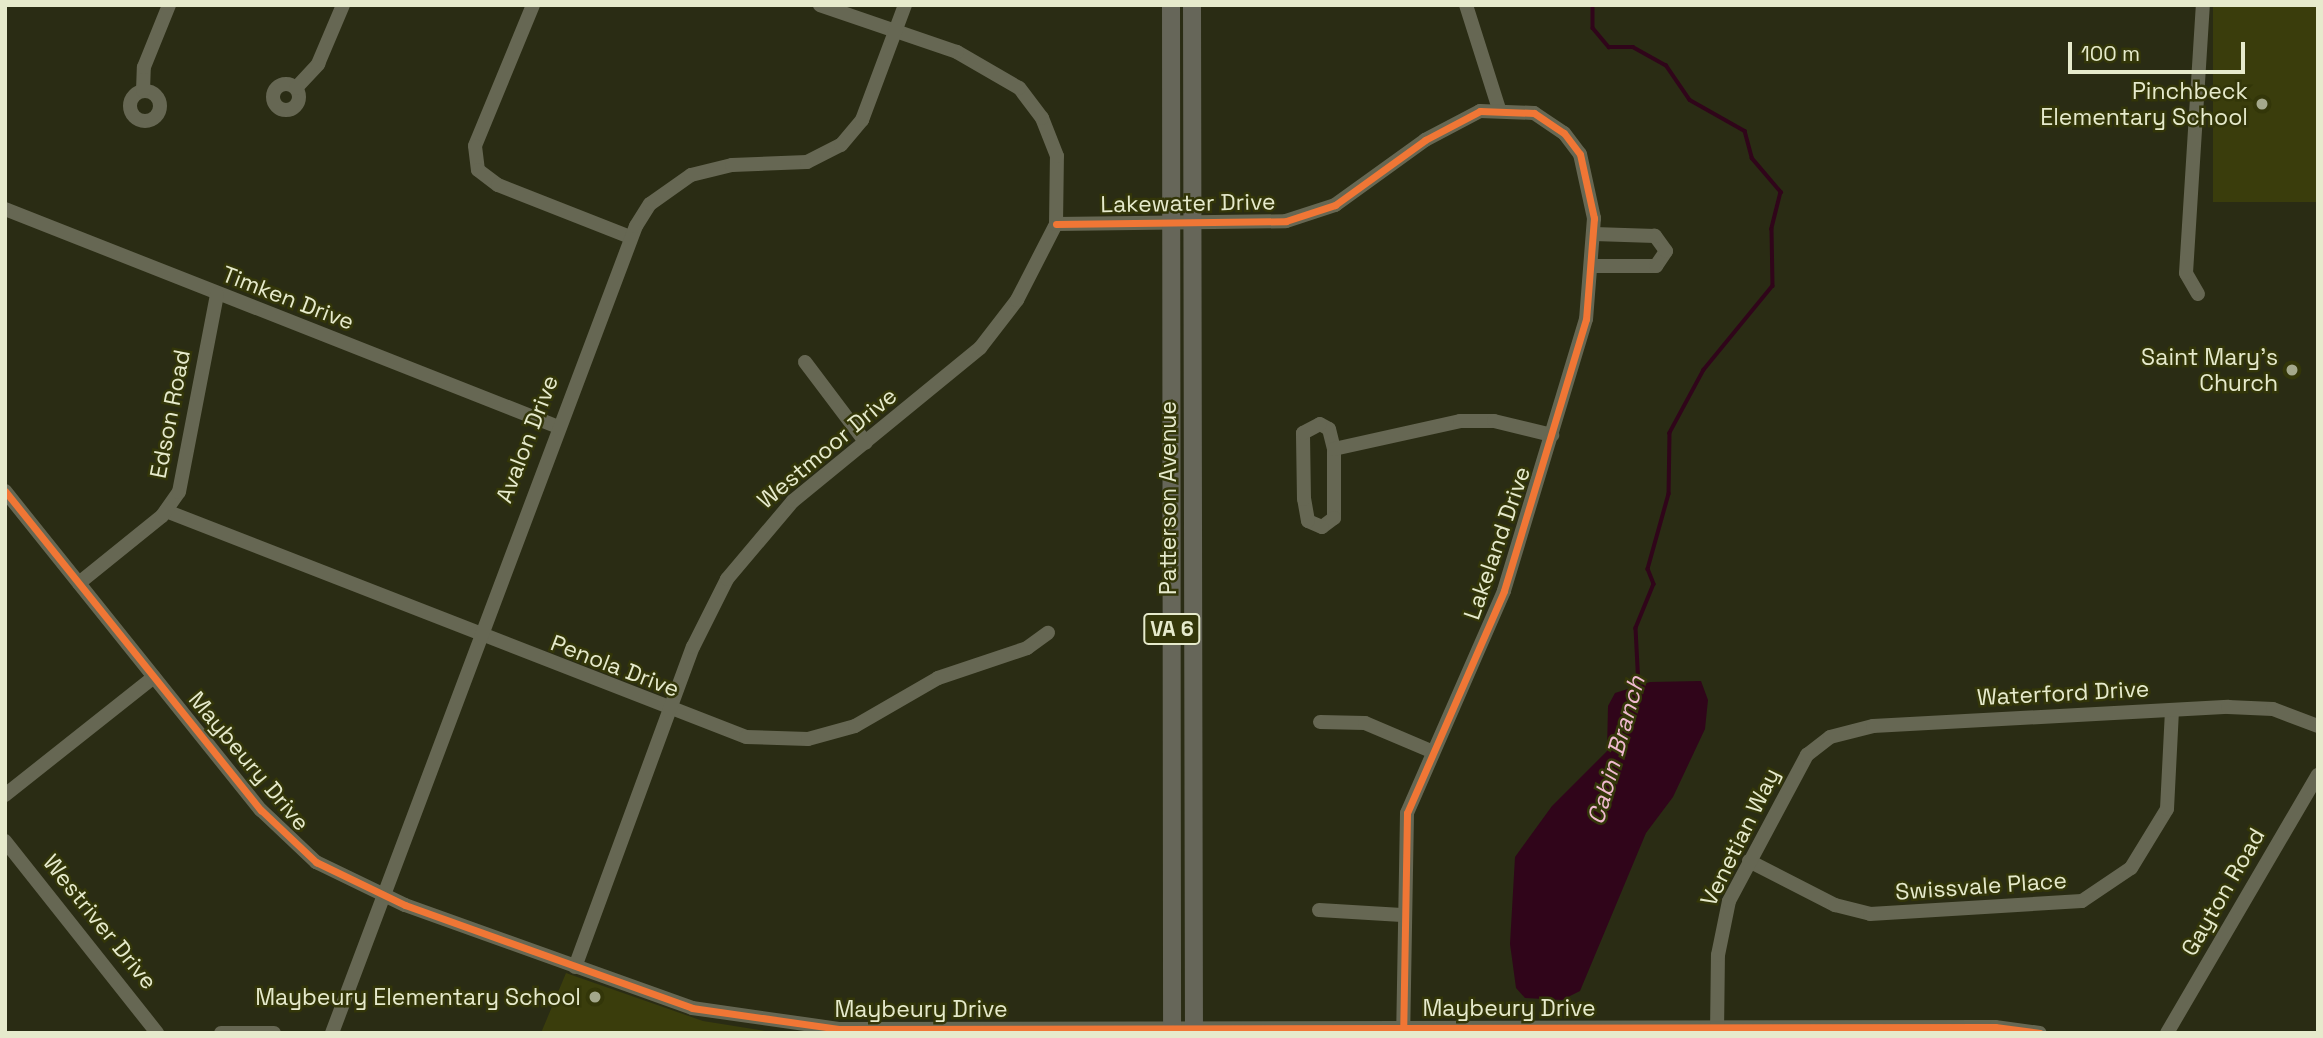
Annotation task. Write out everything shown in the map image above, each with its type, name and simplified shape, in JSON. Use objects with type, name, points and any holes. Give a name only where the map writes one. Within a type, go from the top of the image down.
[{"type":"main road","name":"Patterson Avenue","points":[[1171,5],[1172,1030]]},
{"type":"main road","name":"Patterson Avenue","points":[[1192,5],[1194,1030]]},
{"type":"street","points":[[142,91],[144,67],[169,5]]},
{"type":"street","points":[[296,89],[318,64],[342,5]]},
{"type":"street","points":[[533,5],[475,146],[478,170],[498,185],[630,237]]},
{"type":"street","points":[[820,5],[988,65],[1019,88],[1042,118],[1057,156],[1056,224]]},
{"type":"street","name":"Avalon Drive","points":[[332,1033],[556,426],[630,237],[650,204],[691,175],[732,165],[807,162],[841,145],[862,120],[905,5]]},
{"type":"street","points":[[1466,5],[1499,109]]},
{"type":"street","points":[[2198,294],[2186,273],[2203,5]]},
{"type":"street","name":"Lakewater Drive","points":[[1056,224],[1192,225],[1286,221],[1335,205],[1425,140],[1480,111],[1499,109]]},
{"type":"street","name":"Lakeland Drive","points":[[1403,1030],[1402,915],[1407,813],[1431,751],[1504,591],[1586,319],[1592,266],[1594,234],[1588,175],[1564,133],[1534,113],[1499,109]]},
{"type":"street","name":"Timken Drive","points":[[5,209],[217,295],[556,426]]},
{"type":"street","name":"Westmoor Drive","points":[[575,967],[708,614],[748,549],[793,501],[980,348],[1017,300],[1056,224]]},
{"type":"street","points":[[1592,266],[1656,266],[1666,251],[1655,236],[1594,234]]},
{"type":"street","name":"Edson Road","points":[[79,583],[166,511],[187,468],[217,295]]},
{"type":"street","points":[[805,362],[866,443]]},
{"type":"street","points":[[1334,449],[1460,421],[1494,421],[1552,435]]},
{"type":"street","points":[[1310,425],[1325,426],[1334,449],[1334,518],[1317,527],[1306,517],[1303,433],[1310,425]]},
{"type":"street","name":"Maybeury Drive","points":[[5,491],[287,839],[327,869],[383,895],[692,1008],[799,1027],[2040,1033]]},
{"type":"street","name":"Penola Drive","points":[[166,511],[670,712],[747,737],[808,739],[855,726],[938,678],[1027,648],[1048,633]]},
{"type":"street","points":[[5,796],[154,677]]},
{"type":"street","name":"Waterford Drive","points":[[1813,750],[1844,731],[1873,726],[2172,710],[2260,707],[2318,726]]},
{"type":"street","name":"Swissvale Place","points":[[1749,861],[1835,905],[1870,914],[2082,901],[2131,868],[2167,809],[2172,710]]},
{"type":"street","points":[[1320,722],[1365,723],[1431,751]]},
{"type":"street","name":"Venetian Way","points":[[1717,1030],[1721,933],[1749,861],[1813,750]]},
{"type":"street","name":"Gayton Road","points":[[2167,1033],[2318,775]]},
{"type":"street","name":"Westriver Drive","points":[[5,841],[157,1033]]},
{"type":"street","points":[[1319,910],[1402,915]]},
{"type":"street","points":[[221,1033],[274,1033]]},
{"type":"shaded area","name":"Pinchbeck Elementary School","points":[[2213,5],[2318,5],[2318,202],[2213,202]]},
{"type":"shaded area","name":"Maybeury Elementary School","points":[[566,973],[703,1021],[778,1033],[541,1033]]},
{"type":"water","points":[[1701,681],[1708,700],[1705,729],[1673,797],[1646,833],[1580,991],[1562,1000],[1525,998],[1516,988],[1510,944],[1515,857],[1552,806],[1607,751],[1608,706],[1615,693],[1650,682]]},
{"type":"waterway","name":"Cabin Branch","points":[[1593,5],[1593,28],[1609,47],[1633,47],[1666,65],[1690,100],[1745,131],[1752,158],[1781,192],[1772,229],[1773,286],[1704,370],[1670,433],[1669,494],[1648,569],[1654,584],[1636,628],[1639,687]]},
{"type":"cycle path","points":[[1056,224],[1286,221],[1335,205],[1425,140],[1480,111],[1534,113],[1564,133],[1580,154],[1594,218],[1586,319],[1504,591],[1407,813],[1403,1033]]},
{"type":"cycle path","points":[[5,491],[261,810],[316,862],[405,905],[692,1008],[839,1029],[1995,1027],[2040,1033]]},
{"type":"place","name":"Pinchbeck Elementary School","points":[[2262,104]]},
{"type":"place","name":"Saint Mary's Church","points":[[2292,370]]},
{"type":"place","name":"Maybeury Elementary School","points":[[595,997]]}]
